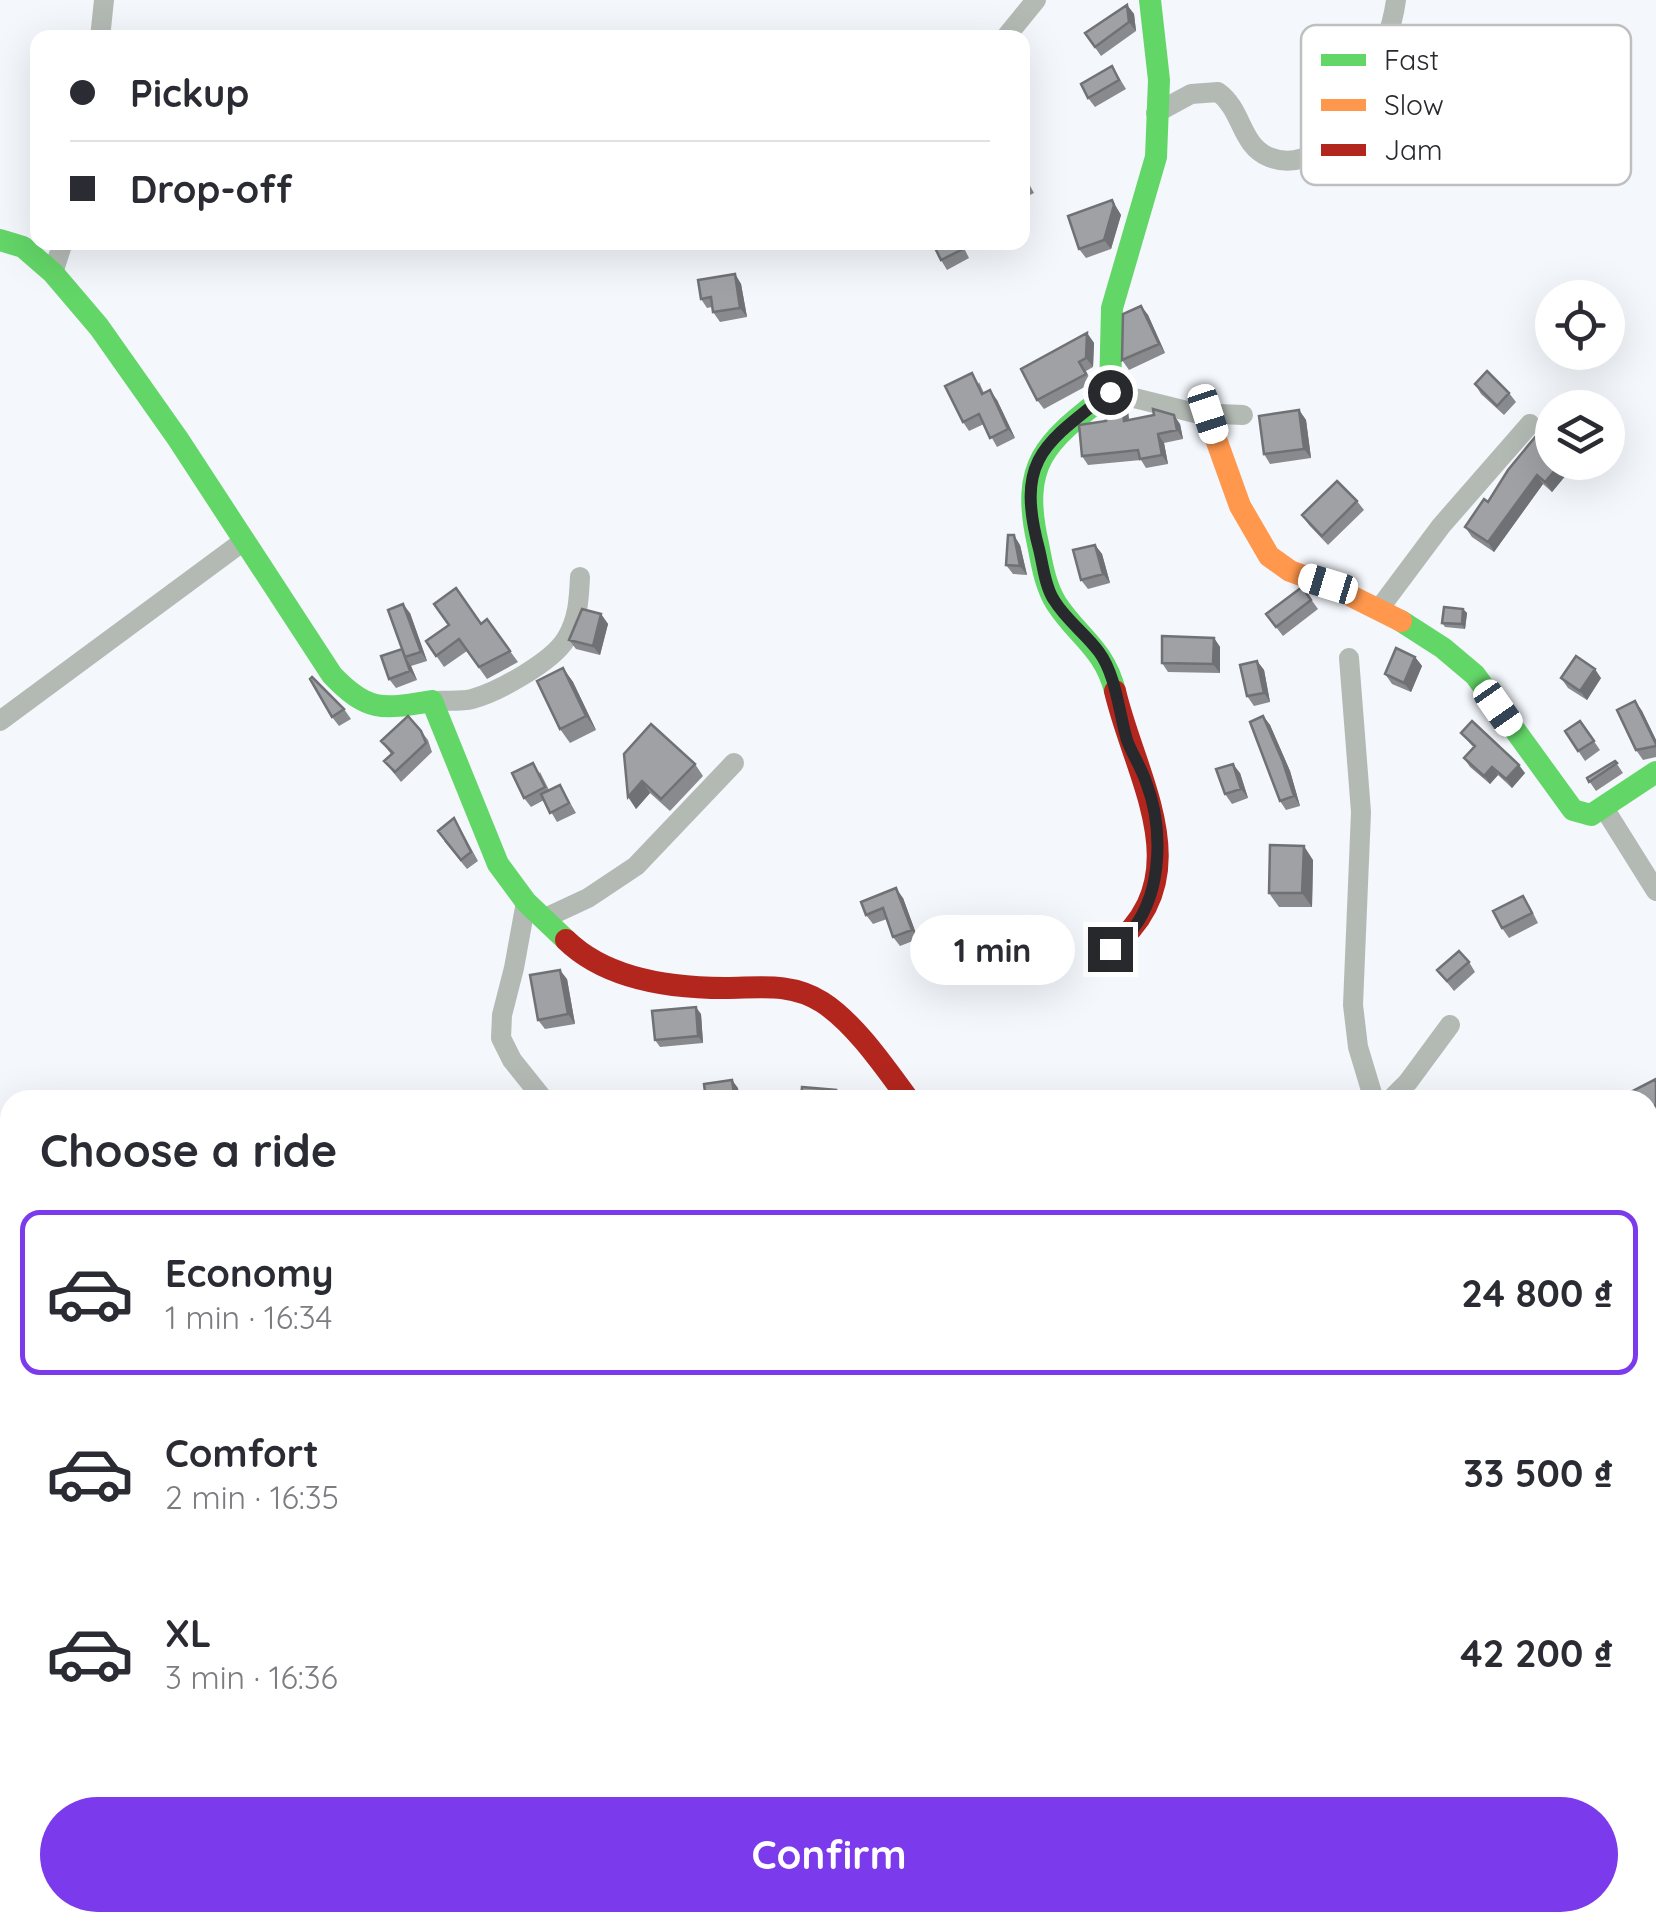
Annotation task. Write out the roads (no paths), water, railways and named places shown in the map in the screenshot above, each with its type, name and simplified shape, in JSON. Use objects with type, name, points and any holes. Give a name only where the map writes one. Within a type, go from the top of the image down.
[{"type":"street","points":[[101,30],[104,0]]},
{"type":"street","points":[[1012,30],[1036,0]]},
{"type":"street","points":[[1110,392],[1112,308],[1156,156],[1159,80],[1150,0]]},
{"type":"street","points":[[1390,25],[1396,0]]},
{"type":"street","points":[[1156,113],[1191,94],[1218,92],[1235,108],[1249,143],[1269,157],[1288,162],[1301,159]]},
{"type":"street","points":[[0,240],[23,247],[54,273],[110,343],[332,675],[356,704],[380,709],[432,700],[470,700],[500,688],[565,642],[577,612],[580,577]]},
{"type":"street","points":[[54,273],[60,250]]},
{"type":"street","points":[[1110,392],[1208,414],[1243,414]]},
{"type":"street","points":[[1110,392],[1061,430],[1036,463],[1029,488],[1030,520],[1052,598],[1107,666],[1129,746],[1146,782],[1155,814],[1156,871],[1144,908],[1133,930],[1110,949]]},
{"type":"street","points":[[1208,414],[1243,511],[1271,558],[1379,608],[1424,634],[1475,675],[1573,810],[1582,816],[1604,808],[1656,772]]},
{"type":"street","points":[[1379,608],[1441,526],[1530,424]]},
{"type":"street","points":[[0,721],[245,540]]},
{"type":"street","points":[[1349,658],[1361,812],[1353,1004],[1358,1047],[1371,1090]]},
{"type":"street","points":[[432,700],[498,864],[526,902],[583,957],[648,982],[724,988],[777,985],[822,1002],[869,1046],[902,1090]]},
{"type":"street","points":[[545,918],[588,898],[636,866],[734,763]]},
{"type":"street","points":[[1604,808],[1656,891]]},
{"type":"street","points":[[526,902],[502,1015],[501,1038],[512,1060],[536,1090]]},
{"type":"street","points":[[1400,1090],[1450,1025]]}]
